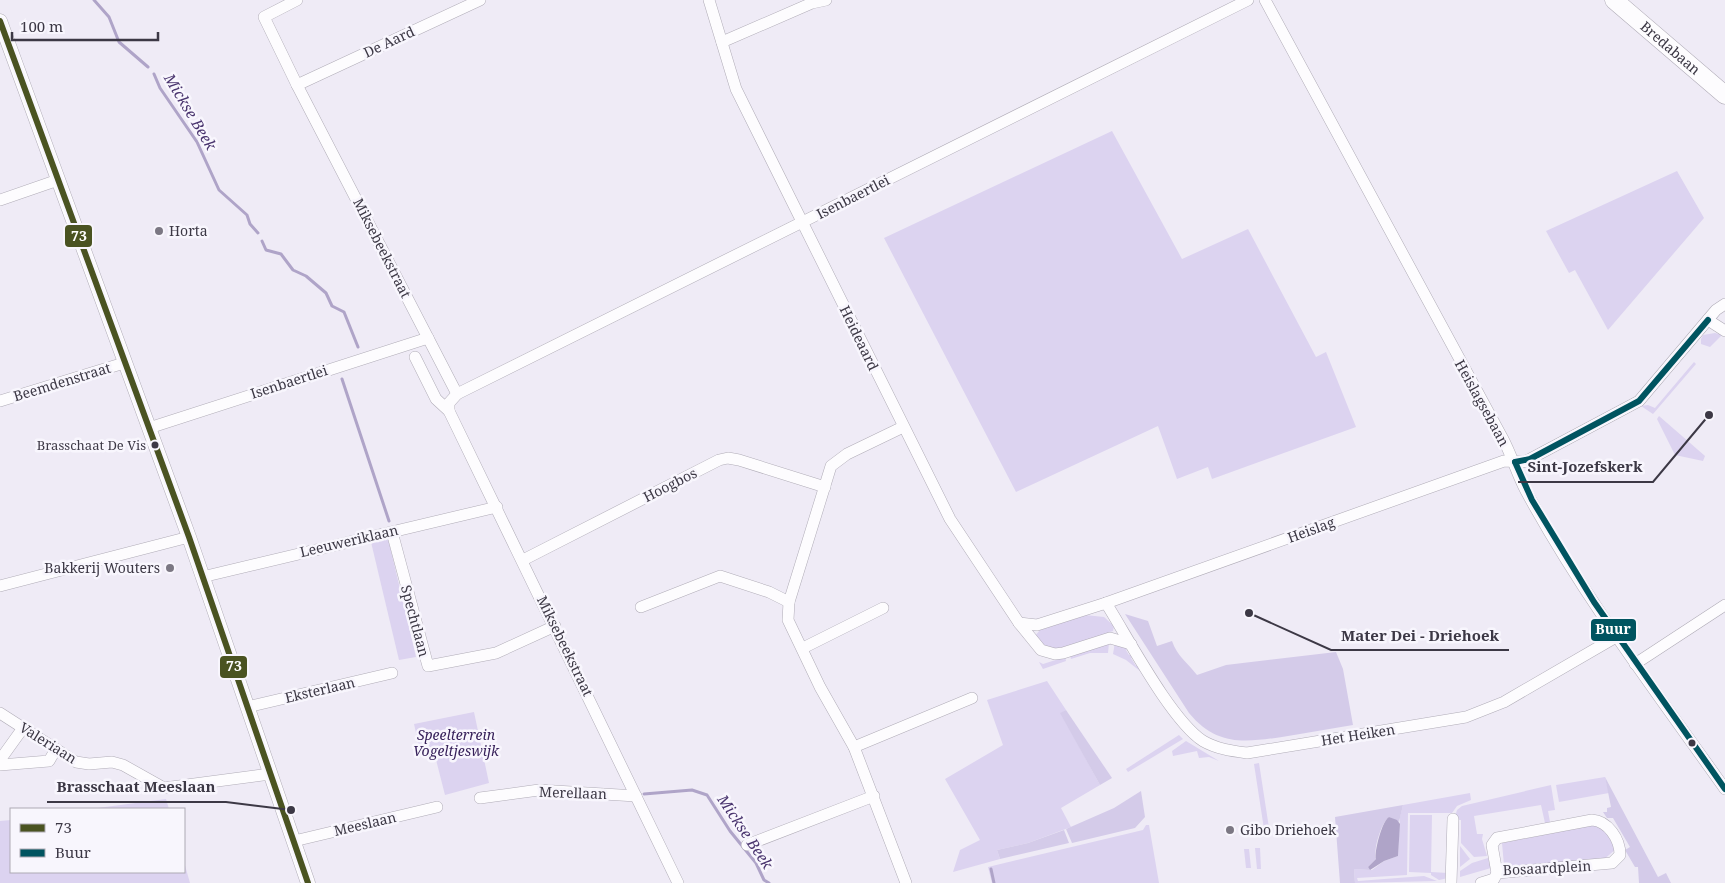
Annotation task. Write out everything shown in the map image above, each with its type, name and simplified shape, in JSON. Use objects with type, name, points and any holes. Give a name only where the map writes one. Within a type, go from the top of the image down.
[{"type":"main road","name":"Bredabaan","points":[[1614,0],[1725,95]]},
{"type":"street","name":"Miksebeekstraat","points":[[297,0],[264,17],[297,85],[457,394]]},
{"type":"street","name":"De Aard","points":[[297,85],[480,0]]},
{"type":"street","name":"Heideaard","points":[[709,0],[736,89],[902,427],[950,519],[1019,623]]},
{"type":"street","points":[[722,42],[814,1],[826,0]]},
{"type":"street","name":"Isenbaertlei","points":[[457,394],[1248,0]]},
{"type":"street","name":"Heislagsebaan","points":[[1265,0],[1515,462],[1528,494],[1573,571],[1616,637],[1725,789]]},
{"type":"street","points":[[0,21],[189,538],[308,883]]},
{"type":"street","points":[[0,200],[58,180]]},
{"type":"street","name":"Heislag","points":[[1106,602],[1504,461],[1515,462],[1530,459],[1639,401],[1708,320],[1725,304]]},
{"type":"street","points":[[1708,320],[1725,331]]},
{"type":"street","name":"Isenbaertlei","points":[[149,428],[428,338]]},
{"type":"street","name":"Miksebeekstraat","points":[[415,357],[436,399],[449,411],[523,560],[678,883]]},
{"type":"street","name":"Beemdenstraat","points":[[0,401],[124,363]]},
{"type":"street","points":[[449,411],[449,403],[457,394]]},
{"type":"street","points":[[902,427],[842,458],[831,466],[790,602],[788,620],[820,687],[854,747],[906,883]]},
{"type":"street","name":"Hoogbos","points":[[523,560],[718,460],[728,458],[739,460],[825,487]]},
{"type":"street","name":"Leeuweriklaan","points":[[202,577],[497,507]]},
{"type":"street","name":"Spechtlaan","points":[[392,532],[428,666],[496,653],[555,626]]},
{"type":"street","points":[[0,586],[189,538]]},
{"type":"street","points":[[641,607],[720,576],[769,592],[790,602]]},
{"type":"street","points":[[1019,623],[1037,625],[1106,602]]},
{"type":"street","name":"Het Heiken","points":[[1106,602],[1131,644],[1183,723],[1191,732],[1216,747],[1247,753],[1466,717],[1504,702],[1616,637]]},
{"type":"street","points":[[1635,664],[1725,605]]},
{"type":"street","points":[[802,648],[882,608]]},
{"type":"street","points":[[1019,623],[1040,650],[1055,654],[1110,638],[1131,644]]},
{"type":"street","name":"Eksterlaan","points":[[247,707],[392,673]]},
{"type":"street","points":[[854,747],[972,698]]},
{"type":"street","name":"Valeriaan","points":[[0,713],[76,762],[89,764],[112,762],[123,765],[164,788],[270,774]]},
{"type":"street","points":[[0,760],[23,728]]},
{"type":"street","points":[[0,765],[49,760],[56,749]]},
{"type":"street","name":"Merellaan","points":[[480,798],[539,790],[636,796]]},
{"type":"street","points":[[747,845],[874,796]]},
{"type":"street","name":"Meeslaan","points":[[294,841],[437,807]]},
{"type":"street","points":[[1451,883],[1453,819]]},
{"type":"street","name":"Bosaardplein","points":[[1600,820],[1607,825],[1620,848],[1617,860],[1603,866],[1498,874],[1492,845],[1498,838],[1506,835],[1600,820]]},
{"type":"street","points":[[1481,883],[1494,879],[1498,874]]},
{"type":"green space","points":[[1112,131],[1182,259],[1248,229],[1316,357],[1326,352],[1356,427],[1212,479],[1208,467],[1177,479],[1158,426],[1016,492],[884,238]]},
{"type":"green space","points":[[1677,171],[1704,218],[1608,330],[1575,270],[1569,273],[1546,231]]},
{"type":"green space","points":[[1715,333],[1722,335],[1710,347],[1701,344],[1703,335]]},
{"type":"green space","points":[[1694,362],[1696,364],[1653,414],[1641,406],[1648,405],[1655,408]]},
{"type":"green space","points":[[1659,416],[1705,456],[1703,461],[1675,455],[1657,419]]},
{"type":"green space","points":[[388,538],[416,657],[399,660],[371,542]]},
{"type":"green space","points":[[1085,615],[1104,617],[1114,626],[1113,631],[1060,650],[1047,648],[1035,636],[1040,630]]},
{"type":"green space","points":[[1115,642],[1129,648],[1126,650],[1129,655],[1133,654],[1134,656],[1131,658],[1136,666],[1139,664],[1141,667],[1138,668],[1140,671],[1126,660],[1113,654]]},
{"type":"green space","points":[[1109,643],[1108,653],[1090,653],[1071,659],[1070,656]]},
{"type":"green space","points":[[1065,657],[1066,661],[1043,669],[1039,662],[1043,664]]},
{"type":"green space","points":[[1047,681],[1066,710],[1061,713],[1100,785],[1061,808],[1071,827],[1028,843],[997,850],[1000,859],[953,872],[960,850],[980,840],[945,779],[1003,745],[987,700]]},
{"type":"green space","name":"Speelterrein Vogeltjeswijk","points":[[474,712],[489,783],[445,795],[433,748],[420,750],[414,724]]},
{"type":"green space","points":[[1179,735],[1183,739],[1128,772],[1126,769]]},
{"type":"green space","points":[[1186,741],[1219,761],[1209,757],[1199,758],[1197,751],[1173,756],[1172,751]]},
{"type":"green space","points":[[1259,763],[1269,828],[1264,829],[1254,764]]},
{"type":"green space","points":[[1605,777],[1609,793],[1559,802],[1556,785]]},
{"type":"green space","points":[[1551,785],[1555,810],[1548,811],[1550,822],[1545,823],[1541,805],[1474,816],[1477,834],[1483,834],[1482,839],[1487,856],[1474,857],[1461,843],[1461,820],[1454,820],[1457,810],[1462,806]]},
{"type":"green space","points":[[1470,793],[1471,800],[1457,806],[1452,813],[1408,813],[1407,875],[1357,878],[1358,881],[1424,876],[1437,881],[1355,883],[1354,869],[1372,870],[1384,861],[1398,856],[1400,817],[1403,805]]},
{"type":"green space","points":[[166,799],[169,808],[98,808]]},
{"type":"green space","points":[[1410,815],[1432,815],[1431,872],[1448,873],[1448,878],[1439,880],[1431,875],[1431,873],[1409,872]]},
{"type":"green space","points":[[10,820],[10,873],[185,873],[185,866],[190,883],[0,883],[0,821]]},
{"type":"green space","points":[[1146,825],[1149,825],[1159,883],[992,883],[988,867],[1143,830]]},
{"type":"green space","points":[[1594,825],[1603,828],[1616,849],[1602,861],[1513,868],[1504,865],[1502,843]]},
{"type":"green space","points":[[1460,846],[1470,859],[1460,867]]},
{"type":"green space","points":[[1255,848],[1260,848],[1261,869],[1257,869]]},
{"type":"green space","points":[[1244,849],[1249,849],[1251,868],[1246,868]]},
{"type":"green space","points":[[1488,858],[1491,868],[1460,877],[1460,871],[1472,863]]},
{"type":"shaded area","points":[[1125,614],[1148,621],[1157,646],[1172,641],[1179,655],[1197,675],[1226,665],[1336,652],[1343,669],[1353,725],[1247,741],[1234,740],[1211,732],[1189,713]]},
{"type":"shaded area","points":[[1066,710],[1112,778],[1100,785],[1060,713]]},
{"type":"shaded area","points":[[1605,777],[1658,877],[1666,873],[1671,883],[1639,883],[1638,867],[1635,867],[1625,850],[1630,847],[1613,818],[1607,818],[1603,812],[1607,812],[1607,808],[1611,807]]},
{"type":"shaded area","points":[[1141,791],[1145,817],[1135,828],[1072,843],[1066,829],[1114,808]]},
{"type":"shaded area","points":[[1403,805],[1399,822],[1389,817],[1383,825],[1377,843],[1376,859],[1368,867],[1370,870],[1354,869],[1355,883],[1340,883],[1335,817]]},
{"type":"shaded area","points":[[1389,817],[1397,820],[1400,824],[1398,856],[1384,861],[1370,870],[1368,867],[1376,859],[1379,837]]},
{"type":"shaded area","points":[[1064,830],[1069,843],[1000,859],[997,850],[1028,843]]},
{"type":"waterway","name":"Mickse Beek","points":[[94,0],[109,17],[119,42],[148,67]]},
{"type":"waterway","name":"Mickse Beek","points":[[154,74],[160,88],[197,142],[219,190],[247,215],[250,224],[258,233]]},
{"type":"waterway","name":"Mickse Beek","points":[[262,241],[266,250],[281,254],[293,270],[306,276],[326,293],[332,306],[344,312],[358,347]]},
{"type":"waterway","name":"Mickse Beek","points":[[342,379],[389,521]]},
{"type":"waterway","name":"Mickse Beek","points":[[644,794],[692,790],[707,795],[730,831],[756,863],[764,880],[769,883]]},
{"type":"waterway","points":[[991,869],[994,883]]},
{"type":"transit line","name":"73","points":[[0,21],[189,537],[308,883]]},
{"type":"transit line","name":"Buur","points":[[1515,462],[1530,459],[1639,401],[1708,320]]},
{"type":"transit line","name":"Buur","points":[[1515,462],[1532,500],[1594,602],[1725,789]]},
{"type":"place","name":"Horta","points":[[159,231]]},
{"type":"place","name":"Sint-Jozefskerk","points":[[1709,415]]},
{"type":"place","name":"Brasschaat De Vis","points":[[155,445]]},
{"type":"place","name":"Bakkerij Wouters","points":[[170,568]]},
{"type":"place","name":"Mater Dei - Driehoek","points":[[1249,613]]},
{"type":"place","name":"Brasschaat Meeslaan","points":[[291,810]]},
{"type":"place","name":"Gibo Driehoek","points":[[1230,830]]}]
